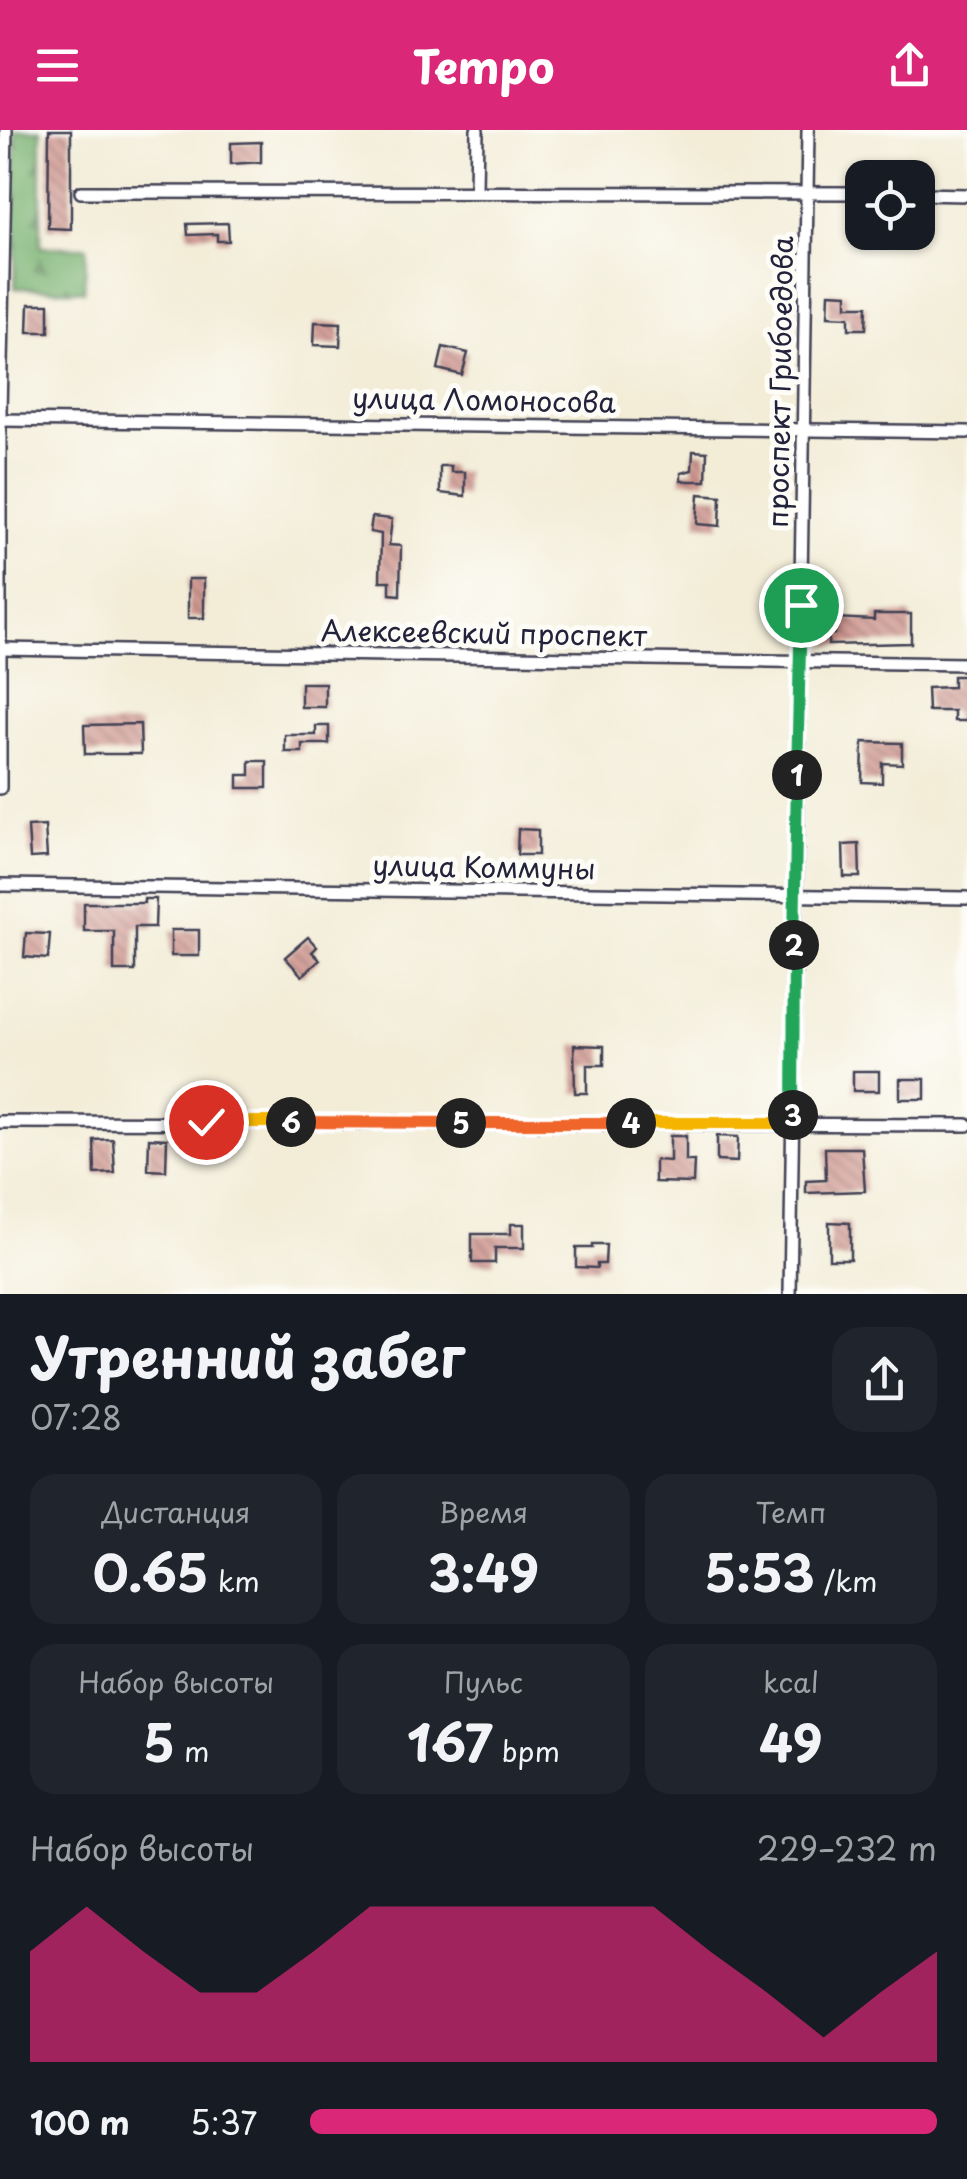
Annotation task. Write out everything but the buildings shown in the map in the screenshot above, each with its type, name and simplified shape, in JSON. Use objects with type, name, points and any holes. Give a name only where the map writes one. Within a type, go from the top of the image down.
[{"type":"street","points":[[0,788],[0,412],[6,130]]},
{"type":"street","points":[[476,190],[477,130]]},
{"type":"street","name":"проспект Грибоедова","points":[[790,1294],[808,130]]},
{"type":"street","points":[[81,192],[845,193]]},
{"type":"street","points":[[935,194],[967,195]]},
{"type":"street","name":"улица Ломоносова","points":[[0,420],[967,432]]},
{"type":"street","name":"Алексеевский проспект","points":[[1,649],[967,664]]},
{"type":"street","name":"улица Коммуны","points":[[0,884],[967,898]]},
{"type":"street","points":[[0,1122],[967,1125]]},
{"type":"green space","points":[[15,130],[41,130],[41,247],[87,247],[84,291],[15,288]]},
{"type":"route","points":[[206,1122],[793,1123],[801,605]]}]
